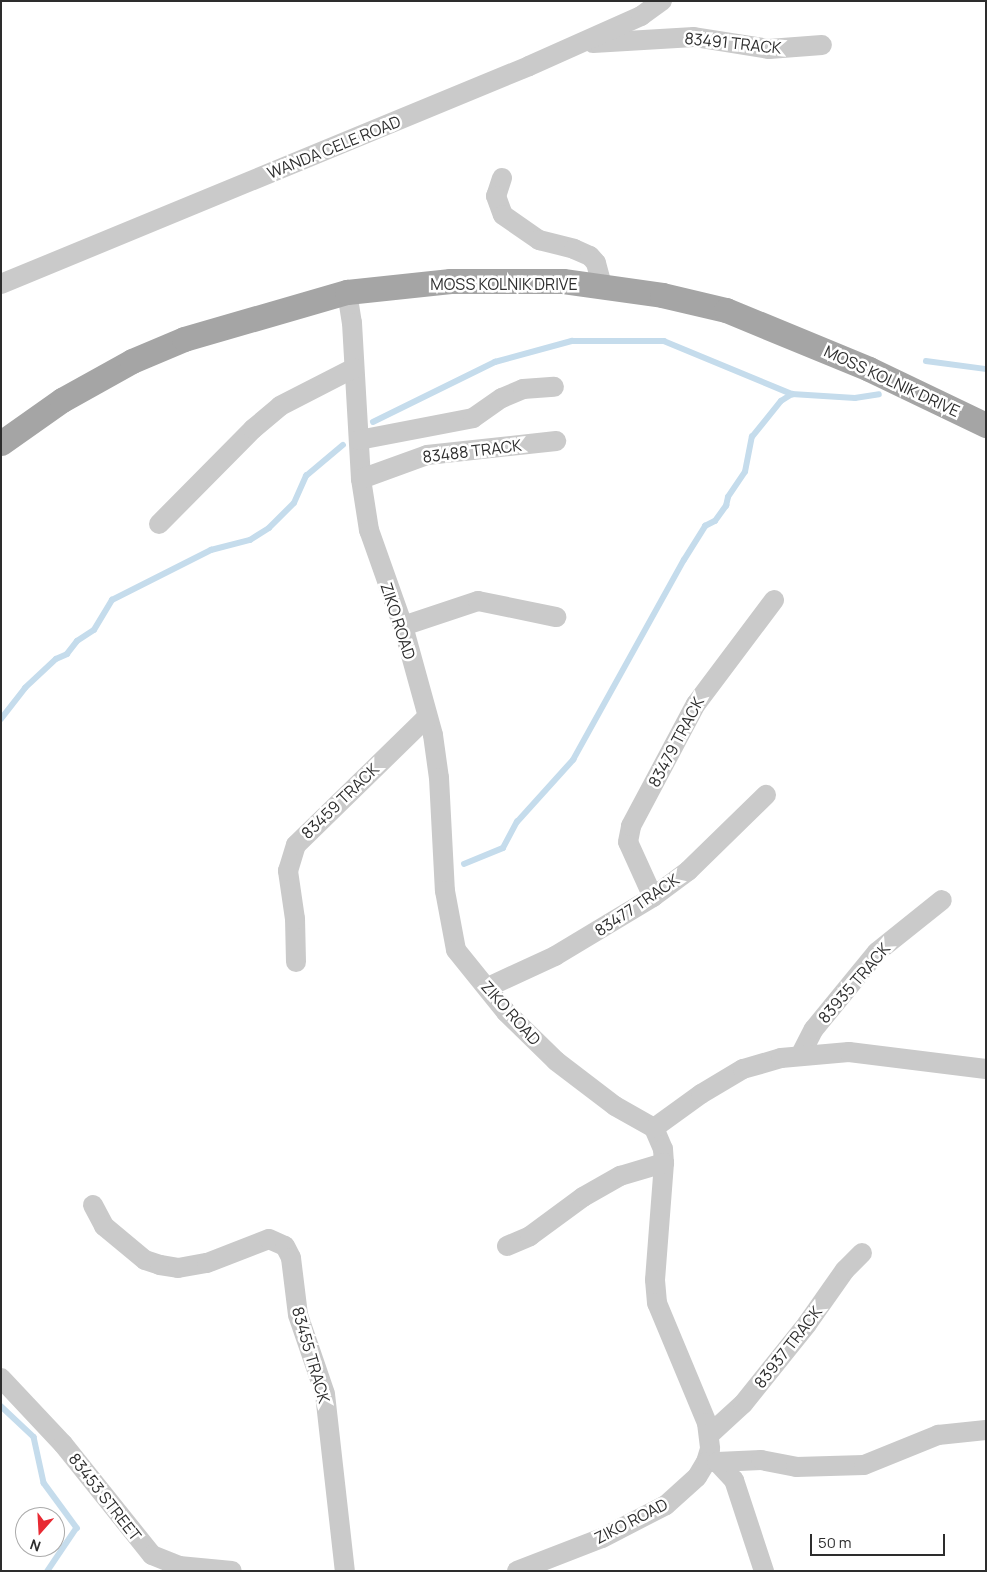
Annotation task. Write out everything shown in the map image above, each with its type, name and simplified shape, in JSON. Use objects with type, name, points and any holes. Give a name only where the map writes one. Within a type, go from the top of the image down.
[{"type":"main road","name":"MOSS KOLNIK DRIVE","points":[[1,443],[62,400],[132,361],[184,339],[347,292],[450,281],[562,281],[662,295],[726,310],[869,369],[986,425]]},
{"type":"street","name":"WANDA CELE ROAD","points":[[1,284],[583,43],[641,16],[662,1]]},
{"type":"street","name":"83491 TRACK","points":[[583,43],[694,37],[769,49],[822,45]]},
{"type":"street","points":[[502,178],[496,196],[503,215],[539,240],[574,249],[590,256],[596,263],[602,286]]},
{"type":"street","name":"ZIKO ROAD","points":[[347,292],[360,440],[361,479],[369,530],[403,626],[427,717],[438,771],[450,931],[456,950],[488,987],[506,1012],[556,1061],[615,1106],[654,1128],[663,1149],[664,1163],[655,1280],[657,1303],[667,1335],[697,1394],[709,1435],[711,1462],[666,1505],[602,1538],[517,1571]]},
{"type":"street","points":[[159,524],[253,429],[280,406],[354,368]]},
{"type":"street","points":[[360,440],[473,418],[502,398],[523,390],[554,387]]},
{"type":"street","name":"83488 TRACK","points":[[361,479],[427,455],[556,441]]},
{"type":"street","name":"83479 TRACK","points":[[654,898],[628,842],[631,826],[696,704],[774,600]]},
{"type":"street","points":[[403,626],[478,601],[556,617]]},
{"type":"street","name":"83459 TRACK","points":[[296,962],[295,919],[288,871],[296,845],[427,717]]},
{"type":"street","name":"83477 TRACK","points":[[488,987],[555,956],[654,898],[688,871],[766,795]]},
{"type":"street","name":"83935 TRACK","points":[[800,1056],[814,1029],[877,952],[942,900]]},
{"type":"street","name":"83935 TRACK","points":[[654,1128],[701,1094],[743,1069],[800,1056],[849,1052],[986,1069]]},
{"type":"street","points":[[507,1246],[530,1236],[583,1197],[620,1176],[664,1163]]},
{"type":"street","name":"83455 TRACK","points":[[93,1205],[104,1226],[145,1260],[160,1265],[178,1268],[207,1263],[269,1239],[285,1246],[291,1258],[298,1315],[325,1394],[346,1571]]},
{"type":"street","name":"83937 TRACK","points":[[709,1435],[744,1404],[818,1310],[844,1270],[862,1253]]},
{"type":"street","name":"83453 STREET","points":[[1,1378],[63,1444],[152,1555],[179,1566],[232,1571]]},
{"type":"street","points":[[711,1462],[761,1460],[796,1467],[864,1465],[938,1435],[986,1430]]},
{"type":"street","points":[[711,1462],[727,1470],[739,1493],[764,1571]]},
{"type":"waterway","points":[[373,422],[495,362],[572,341],[664,341],[792,394],[855,398],[879,394]]},
{"type":"waterway","points":[[926,361],[986,369]]},
{"type":"waterway","points":[[464,864],[503,848],[517,822],[573,760],[684,560],[705,526],[715,521],[726,506],[728,497],[745,472],[752,437],[781,401],[792,394]]},
{"type":"waterway","points":[[1,719],[25,688],[56,659],[67,654],[77,641],[94,630],[112,600],[211,550],[250,540],[269,528],[294,503],[306,476],[343,445]]},
{"type":"waterway","points":[[1,1406],[34,1437],[44,1483],[77,1528],[48,1571]]}]
